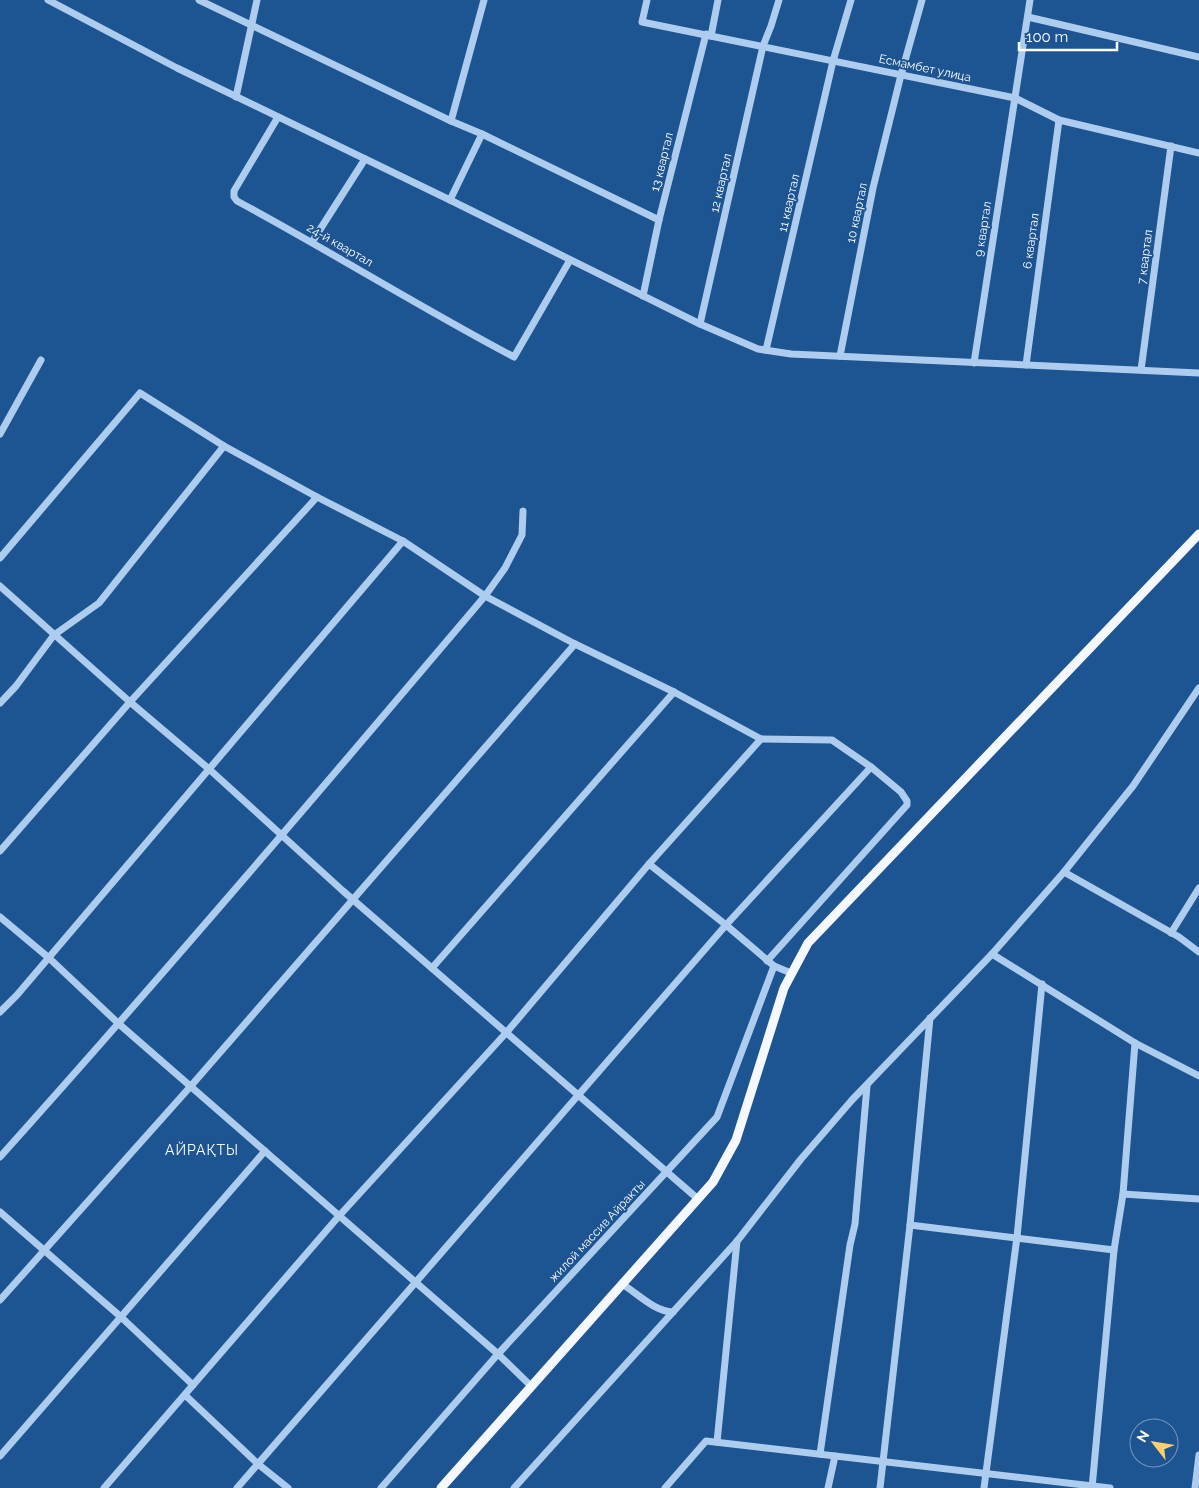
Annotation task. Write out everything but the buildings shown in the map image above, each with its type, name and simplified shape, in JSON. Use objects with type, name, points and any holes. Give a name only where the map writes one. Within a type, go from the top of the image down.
[{"type":"main road","points":[[441,1488],[713,1182],[736,1140],[784,988],[808,943],[1199,534]]},
{"type":"street","points":[[48,0],[177,68],[700,324],[758,349],[791,354],[1199,373]]},
{"type":"street","points":[[199,0],[660,220]]},
{"type":"street","points":[[236,97],[257,0]]},
{"type":"street","points":[[451,121],[484,0]]},
{"type":"street","name":"Есмамбет улица","points":[[647,0],[642,22],[1015,98],[1059,120],[1199,153]]},
{"type":"street","name":"13 квартал","points":[[643,296],[660,220],[718,0]]},
{"type":"street","name":"12 квартал","points":[[700,324],[763,46],[772,26],[779,0]]},
{"type":"street","name":"11 квартал","points":[[766,350],[833,61],[851,0]]},
{"type":"street","name":"10 квартал","points":[[840,356],[873,188],[922,0]]},
{"type":"street","name":"9 квартал","points":[[974,363],[1030,0]]},
{"type":"street","points":[[1028,17],[1199,57]]},
{"type":"street","name":"24-й квартал","points":[[278,117],[234,191],[234,197],[237,201],[312,242],[464,331],[514,357],[570,260]]},
{"type":"street","name":"6 квартал","points":[[1026,365],[1059,120]]},
{"type":"street","points":[[450,200],[482,134]]},
{"type":"street","name":"7 квартал","points":[[1141,370],[1171,146]]},
{"type":"street","points":[[312,242],[365,159]]},
{"type":"street","points":[[0,434],[41,360]]},
{"type":"street","points":[[0,558],[140,393],[224,446],[316,497],[403,541],[485,596],[575,644],[674,692],[760,739],[832,740],[871,767],[901,792],[907,801],[907,805],[767,960]]},
{"type":"street","points":[[0,703],[16,686],[54,635],[98,602],[224,446]]},
{"type":"street","points":[[0,851],[130,702],[316,497]]},
{"type":"street","points":[[0,1157],[282,837],[485,596],[505,568],[522,535],[523,511]]},
{"type":"street","points":[[0,1012],[210,770],[403,541]]},
{"type":"street","points":[[0,586],[130,702],[210,770],[352,899],[698,1198]]},
{"type":"street","points":[[0,1300],[190,1087],[575,644]]},
{"type":"street","points":[[514,1488],[738,1240],[801,1159],[867,1085],[992,954],[1064,872],[1134,786],[1199,688]]},
{"type":"street","points":[[432,968],[674,692]]},
{"type":"street","points":[[104,1488],[339,1216],[506,1033],[649,864],[760,739]]},
{"type":"street","points":[[236,1488],[726,924],[871,767]]},
{"type":"street","points":[[649,864],[726,924],[774,966],[791,973]]},
{"type":"street","points":[[1064,872],[1172,933],[1199,952]]},
{"type":"street","points":[[1172,933],[1199,888]]},
{"type":"street","points":[[0,917],[190,1087],[498,1354],[531,1386]]},
{"type":"street","points":[[992,954],[1135,1043],[1199,1076]]},
{"type":"street","name":"жилой массив Айракты","points":[[381,1488],[498,1354],[717,1118],[774,966]]},
{"type":"street","points":[[984,1488],[1017,1237],[1042,984]]},
{"type":"street","points":[[880,1488],[910,1225],[930,1018]]},
{"type":"street","points":[[1092,1487],[1114,1250],[1123,1194],[1135,1043]]},
{"type":"street","points":[[820,1454],[850,1245],[855,1224],[867,1085]]},
{"type":"street","points":[[0,1456],[265,1152]]},
{"type":"street","points":[[1123,1194],[1199,1199]]},
{"type":"street","points":[[0,1212],[121,1317],[193,1385]]},
{"type":"street","points":[[910,1225],[1114,1250]]},
{"type":"street","points":[[717,1442],[738,1240]]},
{"type":"street","points":[[622,1284],[658,1308],[673,1312]]},
{"type":"street","points":[[185,1395],[258,1464],[288,1488]]},
{"type":"street","points":[[665,1488],[706,1441],[1110,1488]]},
{"type":"street","points":[[1195,1488],[1199,1455]]},
{"type":"street","points":[[828,1488],[835,1456]]},
{"type":"district","name":"АЙРАҚТЫ","points":[[202,1150]]}]
